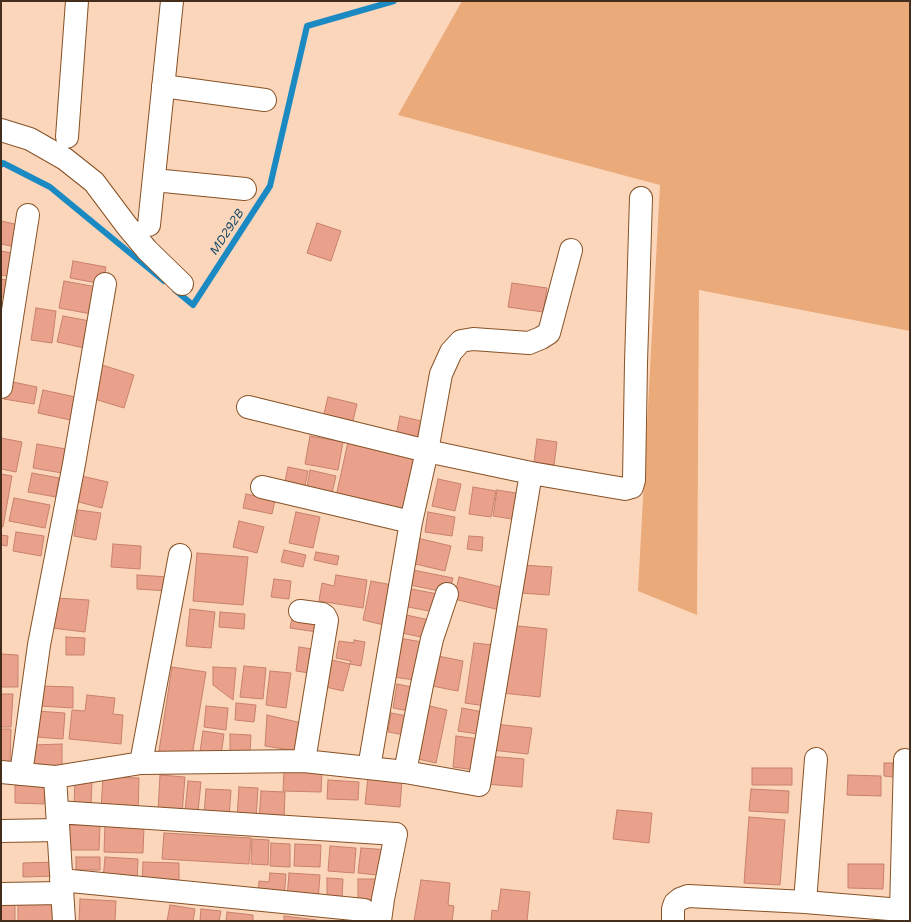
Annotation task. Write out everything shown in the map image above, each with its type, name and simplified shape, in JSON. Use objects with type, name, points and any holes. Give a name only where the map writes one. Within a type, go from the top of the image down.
[{"type":"street","points":[[67,137],[77,1]]},
{"type":"street","points":[[149,225],[172,1]]},
{"type":"street","points":[[164,86],[266,100]]},
{"type":"street","points":[[1,130],[30,139],[65,159],[94,182],[127,226],[148,250],[182,284]]},
{"type":"street","points":[[154,180],[245,190]]},
{"type":"street","points":[[248,407],[426,451],[531,473],[625,489],[632,487],[634,480],[641,198]]},
{"type":"street","points":[[1,386],[28,215]]},
{"type":"street","points":[[370,768],[411,522],[441,374],[451,352],[461,341],[473,339],[529,343],[549,333],[571,250]]},
{"type":"street","points":[[105,284],[74,464],[39,645],[11,773],[55,777],[141,763],[304,761],[405,772],[479,785],[531,473]]},
{"type":"street","points":[[262,487],[411,522]]},
{"type":"street","points":[[141,763],[180,555]]},
{"type":"street","points":[[405,772],[432,639],[447,594]]},
{"type":"street","points":[[300,611],[322,614],[327,620],[304,761]]},
{"type":"street","points":[[805,902],[816,759]]},
{"type":"street","points":[[673,921],[673,909],[675,903],[688,896],[805,902],[900,916],[905,760]]},
{"type":"street","points":[[55,777],[64,921]]},
{"type":"street","points":[[1,831],[57,821],[396,834],[383,899],[372,916],[61,886],[1,894]]},
{"type":"shaded area","points":[[462,1],[910,1],[910,331],[699,290],[697,615],[638,591],[660,185],[398,115]]},
{"type":"building","points":[[1,221],[24,226],[20,248],[1,244]]},
{"type":"building","points":[[317,223],[341,231],[331,261],[307,253]]},
{"type":"building","points":[[1,251],[22,255],[17,278],[1,275]]},
{"type":"building","points":[[73,261],[106,267],[103,284],[70,278]]},
{"type":"building","points":[[1,279],[16,282],[13,299],[1,297]]},
{"type":"building","points":[[64,281],[102,288],[97,315],[59,308]]},
{"type":"building","points":[[512,283],[547,288],[543,312],[508,307]]},
{"type":"building","points":[[36,308],[56,311],[52,343],[31,340]]},
{"type":"building","points":[[63,316],[95,322],[89,349],[57,342]]},
{"type":"building","points":[[102,365],[134,375],[124,408],[91,398]]},
{"type":"building","points":[[8,381],[37,387],[34,404],[4,399]]},
{"type":"building","points":[[43,390],[80,398],[75,421],[38,413]]},
{"type":"building","points":[[328,397],[357,404],[351,429],[322,422]]},
{"type":"building","points":[[400,416],[421,421],[417,440],[396,436]]},
{"type":"building","points":[[310,436],[343,442],[338,470],[305,464]]},
{"type":"building","points":[[1,438],[22,442],[16,472],[1,469]]},
{"type":"building","points":[[537,439],[557,442],[554,465],[534,462]]},
{"type":"building","points":[[348,442],[420,458],[407,517],[335,501]]},
{"type":"building","points":[[37,444],[66,449],[62,473],[33,468]]},
{"type":"building","points":[[288,467],[308,471],[303,495],[283,491]]},
{"type":"building","points":[[310,470],[336,476],[330,502],[305,497]]},
{"type":"building","points":[[32,473],[59,478],[56,497],[28,492]]},
{"type":"building","points":[[1,474],[12,476],[3,527],[1,526]]},
{"type":"building","points":[[77,475],[108,482],[102,508],[71,500]]},
{"type":"building","points":[[438,479],[461,484],[455,511],[432,506]]},
{"type":"building","points":[[473,487],[496,491],[491,517],[469,514]]},
{"type":"building","points":[[497,490],[522,494],[518,520],[493,516]]},
{"type":"building","points":[[246,494],[275,500],[272,514],[243,508]]},
{"type":"building","points":[[14,498],[50,505],[45,528],[9,521]]},
{"type":"building","points":[[78,510],[101,513],[96,540],[74,536]]},
{"type":"building","points":[[296,512],[320,517],[313,548],[289,543]]},
{"type":"building","points":[[428,512],[455,517],[452,536],[425,532]]},
{"type":"building","points":[[239,521],[264,527],[257,553],[233,547]]},
{"type":"building","points":[[16,532],[44,536],[41,556],[13,551]]},
{"type":"building","points":[[1,535],[8,536],[7,546],[1,545]]},
{"type":"building","points":[[469,536],[483,537],[482,551],[467,549]]},
{"type":"building","points":[[413,537],[451,546],[445,571],[407,562]]},
{"type":"building","points":[[113,544],[141,546],[140,569],[111,567]]},
{"type":"building","points":[[284,550],[306,555],[303,567],[281,562]]},
{"type":"building","points":[[316,552],[339,556],[337,565],[314,560]]},
{"type":"building","points":[[197,553],[248,557],[243,605],[193,601]]},
{"type":"building","points":[[523,565],[552,567],[549,595],[521,593]]},
{"type":"building","points":[[408,569],[453,578],[449,593],[405,584]]},
{"type":"building","points":[[137,575],[169,577],[168,591],[137,589]]},
{"type":"building","points":[[336,575],[367,580],[363,608],[319,601],[322,583],[334,586]]},
{"type":"building","points":[[459,577],[509,589],[504,611],[454,599]]},
{"type":"building","points":[[274,579],[291,581],[289,599],[271,597]]},
{"type":"building","points":[[371,581],[392,585],[384,625],[363,620]]},
{"type":"building","points":[[401,587],[443,595],[439,613],[398,605]]},
{"type":"building","points":[[56,598],[89,600],[85,632],[52,628]]},
{"type":"building","points":[[190,609],[215,612],[211,648],[186,646]]},
{"type":"building","points":[[220,612],[245,614],[244,629],[219,627]]},
{"type":"building","points":[[293,613],[325,618],[324,633],[290,628]]},
{"type":"building","points":[[397,613],[434,621],[430,639],[393,631]]},
{"type":"building","points":[[509,625],[547,629],[540,697],[502,693]]},
{"type":"building","points":[[66,637],[85,638],[84,655],[66,655]]},
{"type":"building","points":[[393,637],[428,643],[422,681],[386,676]]},
{"type":"building","points":[[354,640],[365,642],[361,666],[350,664],[351,661],[336,658],[339,641],[354,643]]},
{"type":"building","points":[[474,643],[494,645],[486,706],[465,703]]},
{"type":"building","points":[[299,647],[319,650],[316,674],[296,671]]},
{"type":"building","points":[[1,654],[18,655],[18,687],[1,687]]},
{"type":"building","points":[[438,656],[463,661],[458,691],[432,686]]},
{"type":"building","points":[[323,658],[350,664],[343,691],[317,685]]},
{"type":"building","points":[[244,666],[266,668],[263,699],[240,697]]},
{"type":"building","points":[[172,667],[206,672],[192,756],[159,751]]},
{"type":"building","points":[[213,667],[236,668],[233,700],[213,685]]},
{"type":"building","points":[[270,671],[291,673],[286,708],[266,705]]},
{"type":"building","points":[[397,684],[417,688],[414,712],[393,708]]},
{"type":"building","points":[[41,686],[73,687],[73,708],[40,706]]},
{"type":"building","points":[[1,694],[13,694],[11,727],[1,727]]},
{"type":"building","points":[[87,695],[115,698],[113,714],[123,715],[121,744],[69,739],[72,710],[85,711]]},
{"type":"building","points":[[236,703],[256,705],[254,722],[235,720]]},
{"type":"building","points":[[421,704],[447,710],[436,763],[409,757]]},
{"type":"building","points":[[206,706],[228,708],[226,730],[204,727]]},
{"type":"building","points":[[462,708],[488,713],[484,735],[458,731]]},
{"type":"building","points":[[37,711],[65,713],[63,739],[35,737]]},
{"type":"building","points":[[391,713],[413,717],[410,736],[388,732]]},
{"type":"building","points":[[267,715],[306,724],[303,752],[265,746]]},
{"type":"building","points":[[494,724],[532,728],[528,754],[491,750]]},
{"type":"building","points":[[1,729],[11,729],[10,764],[1,764]]},
{"type":"building","points":[[203,731],[224,734],[221,755],[200,752]]},
{"type":"building","points":[[230,734],[251,735],[250,753],[230,752]]},
{"type":"building","points":[[456,736],[479,739],[475,770],[453,767]]},
{"type":"building","points":[[62,744],[62,766],[33,767],[33,745]]},
{"type":"building","points":[[488,756],[524,759],[522,787],[486,784]]},
{"type":"building","points":[[884,763],[893,763],[893,777],[884,776]]},
{"type":"building","points":[[752,768],[792,768],[792,785],[752,785]]},
{"type":"building","points":[[284,770],[322,770],[321,792],[283,791]]},
{"type":"building","points":[[160,775],[185,777],[182,814],[158,812]]},
{"type":"building","points":[[848,775],[881,776],[881,796],[847,795]]},
{"type":"building","points":[[103,777],[139,778],[138,812],[101,810]]},
{"type":"building","points":[[368,777],[402,780],[400,807],[365,804]]},
{"type":"building","points":[[75,780],[92,781],[91,806],[74,806]]},
{"type":"building","points":[[328,780],[359,782],[358,800],[327,799]]},
{"type":"building","points":[[188,781],[201,782],[198,812],[185,811]]},
{"type":"building","points":[[15,785],[45,785],[44,804],[15,803]]},
{"type":"building","points":[[239,787],[258,788],[256,819],[237,818]]},
{"type":"building","points":[[206,789],[231,790],[229,818],[204,816]]},
{"type":"building","points":[[751,789],[789,791],[788,813],[749,811]]},
{"type":"building","points":[[261,791],[285,792],[284,822],[259,821]]},
{"type":"building","points":[[617,810],[652,813],[649,843],[613,839]]},
{"type":"building","points":[[749,817],[785,820],[780,885],[744,883]]},
{"type":"building","points":[[67,825],[100,825],[99,850],[67,850]]},
{"type":"building","points":[[105,825],[144,827],[143,853],[104,852]]},
{"type":"building","points":[[164,833],[251,838],[249,864],[162,859]]},
{"type":"building","points":[[252,839],[269,840],[268,865],[251,864]]},
{"type":"building","points":[[271,843],[290,844],[290,867],[270,866]]},
{"type":"building","points":[[295,844],[321,845],[320,867],[294,866]]},
{"type":"building","points":[[330,846],[356,848],[354,873],[328,871]]},
{"type":"building","points":[[361,848],[390,850],[387,876],[358,873]]},
{"type":"building","points":[[76,857],[100,857],[100,870],[76,870]]},
{"type":"building","points":[[105,857],[138,859],[137,883],[103,880]]},
{"type":"building","points":[[56,862],[57,876],[23,877],[23,863]]},
{"type":"building","points":[[143,862],[179,863],[179,887],[142,886]]},
{"type":"building","points":[[848,864],[884,864],[883,889],[848,888]]},
{"type":"building","points":[[270,873],[286,874],[284,899],[258,898],[259,881],[269,882]]},
{"type":"building","points":[[289,873],[320,875],[318,901],[287,898]]},
{"type":"building","points":[[327,878],[343,879],[342,899],[327,899]]},
{"type":"building","points":[[358,879],[376,879],[376,904],[358,904]]},
{"type":"building","points":[[421,880],[450,883],[448,905],[454,906],[452,921],[414,921]]},
{"type":"building","points":[[501,889],[530,892],[527,921],[491,921],[492,910],[498,911]]},
{"type":"building","points":[[60,897],[61,921],[18,921],[18,898]]},
{"type":"building","points":[[80,899],[116,901],[115,921],[79,921]]},
{"type":"building","points":[[1,900],[15,901],[15,921],[1,921]]},
{"type":"building","points":[[170,905],[195,909],[193,921],[167,921]]},
{"type":"building","points":[[201,909],[221,911],[219,921],[200,921]]},
{"type":"building","points":[[227,912],[253,915],[253,921],[226,921]]},
{"type":"building","points":[[284,916],[317,920],[317,921],[284,921]]},
{"type":"waterway","name":"MD292B","points":[[175,290],[193,305],[270,186],[307,26],[394,1]]},
{"type":"waterway","name":"MD292B","points":[[1,165],[3,163],[50,187],[164,281]]}]
